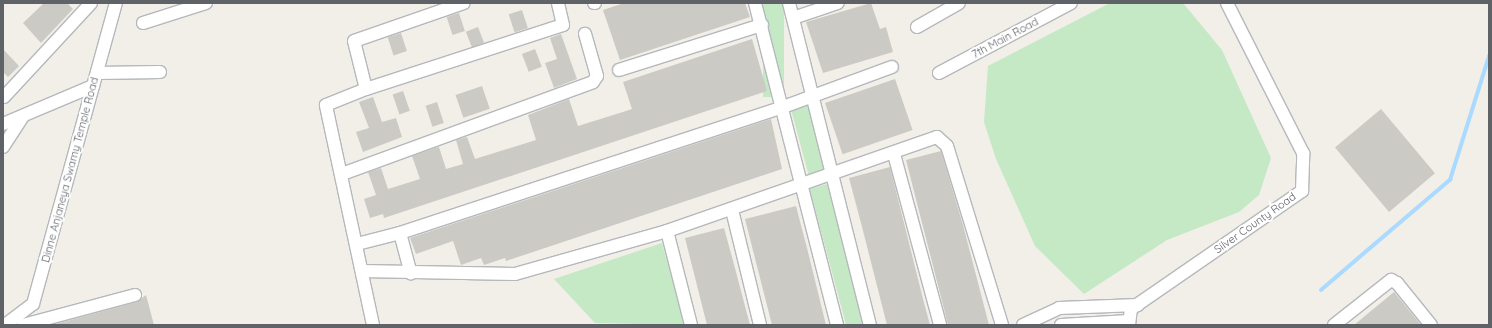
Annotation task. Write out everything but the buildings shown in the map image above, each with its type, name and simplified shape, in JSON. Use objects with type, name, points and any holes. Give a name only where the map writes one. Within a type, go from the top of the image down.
[{"type":"street","points":[[4,97],[91,3]]},
{"type":"street","name":"Dinne Anjaneya Swamy Temple Road","points":[[4,325],[33,304],[116,3]]},
{"type":"street","points":[[143,23],[206,3]]},
{"type":"street","points":[[366,89],[354,41],[464,3]]},
{"type":"street","points":[[374,325],[326,105],[366,89],[563,25],[558,3]]},
{"type":"street","points":[[755,3],[803,185],[837,325]]},
{"type":"street","points":[[789,3],[870,325]]},
{"type":"street","points":[[793,18],[838,3]]},
{"type":"street","points":[[917,27],[959,3]]},
{"type":"street","name":"7th Main Road","points":[[939,73],[1071,3]]},
{"type":"street","name":"Silver County Road","points":[[1129,323],[1131,309],[1302,191],[1303,153],[1227,3]]},
{"type":"street","points":[[619,70],[762,25]]},
{"type":"street","points":[[342,174],[593,82],[597,76],[585,34]]},
{"type":"street","points":[[357,244],[400,233],[783,107],[812,95],[892,67]]},
{"type":"street","points":[[97,73],[160,72]]},
{"type":"street","points":[[3,124],[93,86]]},
{"type":"street","points":[[3,147],[23,116]]},
{"type":"street","points":[[362,272],[411,274],[515,274],[667,231],[732,210],[803,185],[831,173],[894,154],[937,137],[945,141],[1002,325]]},
{"type":"street","points":[[894,154],[940,325]]},
{"type":"street","points":[[732,210],[760,325]]},
{"type":"street","points":[[667,231],[691,325]]},
{"type":"street","points":[[400,233],[411,274]]},
{"type":"street","points":[[1334,325],[1391,280],[1397,283],[1431,325]]},
{"type":"street","points":[[23,325],[34,319],[135,295]]},
{"type":"street","points":[[1023,325],[1059,308],[1138,304]]},
{"type":"street","points":[[1061,325],[1129,323]]},
{"type":"green space","points":[[763,3],[784,3],[784,97],[763,97]]},
{"type":"green space","points":[[1110,3],[1183,3],[1222,50],[1271,158],[1259,195],[1239,212],[1167,240],[1084,294],[1035,246],[996,159],[984,122],[988,66]]},
{"type":"green space","points":[[808,103],[826,172],[809,176],[791,108]]},
{"type":"green space","points":[[827,184],[865,325],[846,325],[810,189]]},
{"type":"green space","points":[[662,243],[685,325],[595,323],[554,279]]},
{"type":"waterway","points":[[1321,290],[1450,180],[1489,56]]}]
